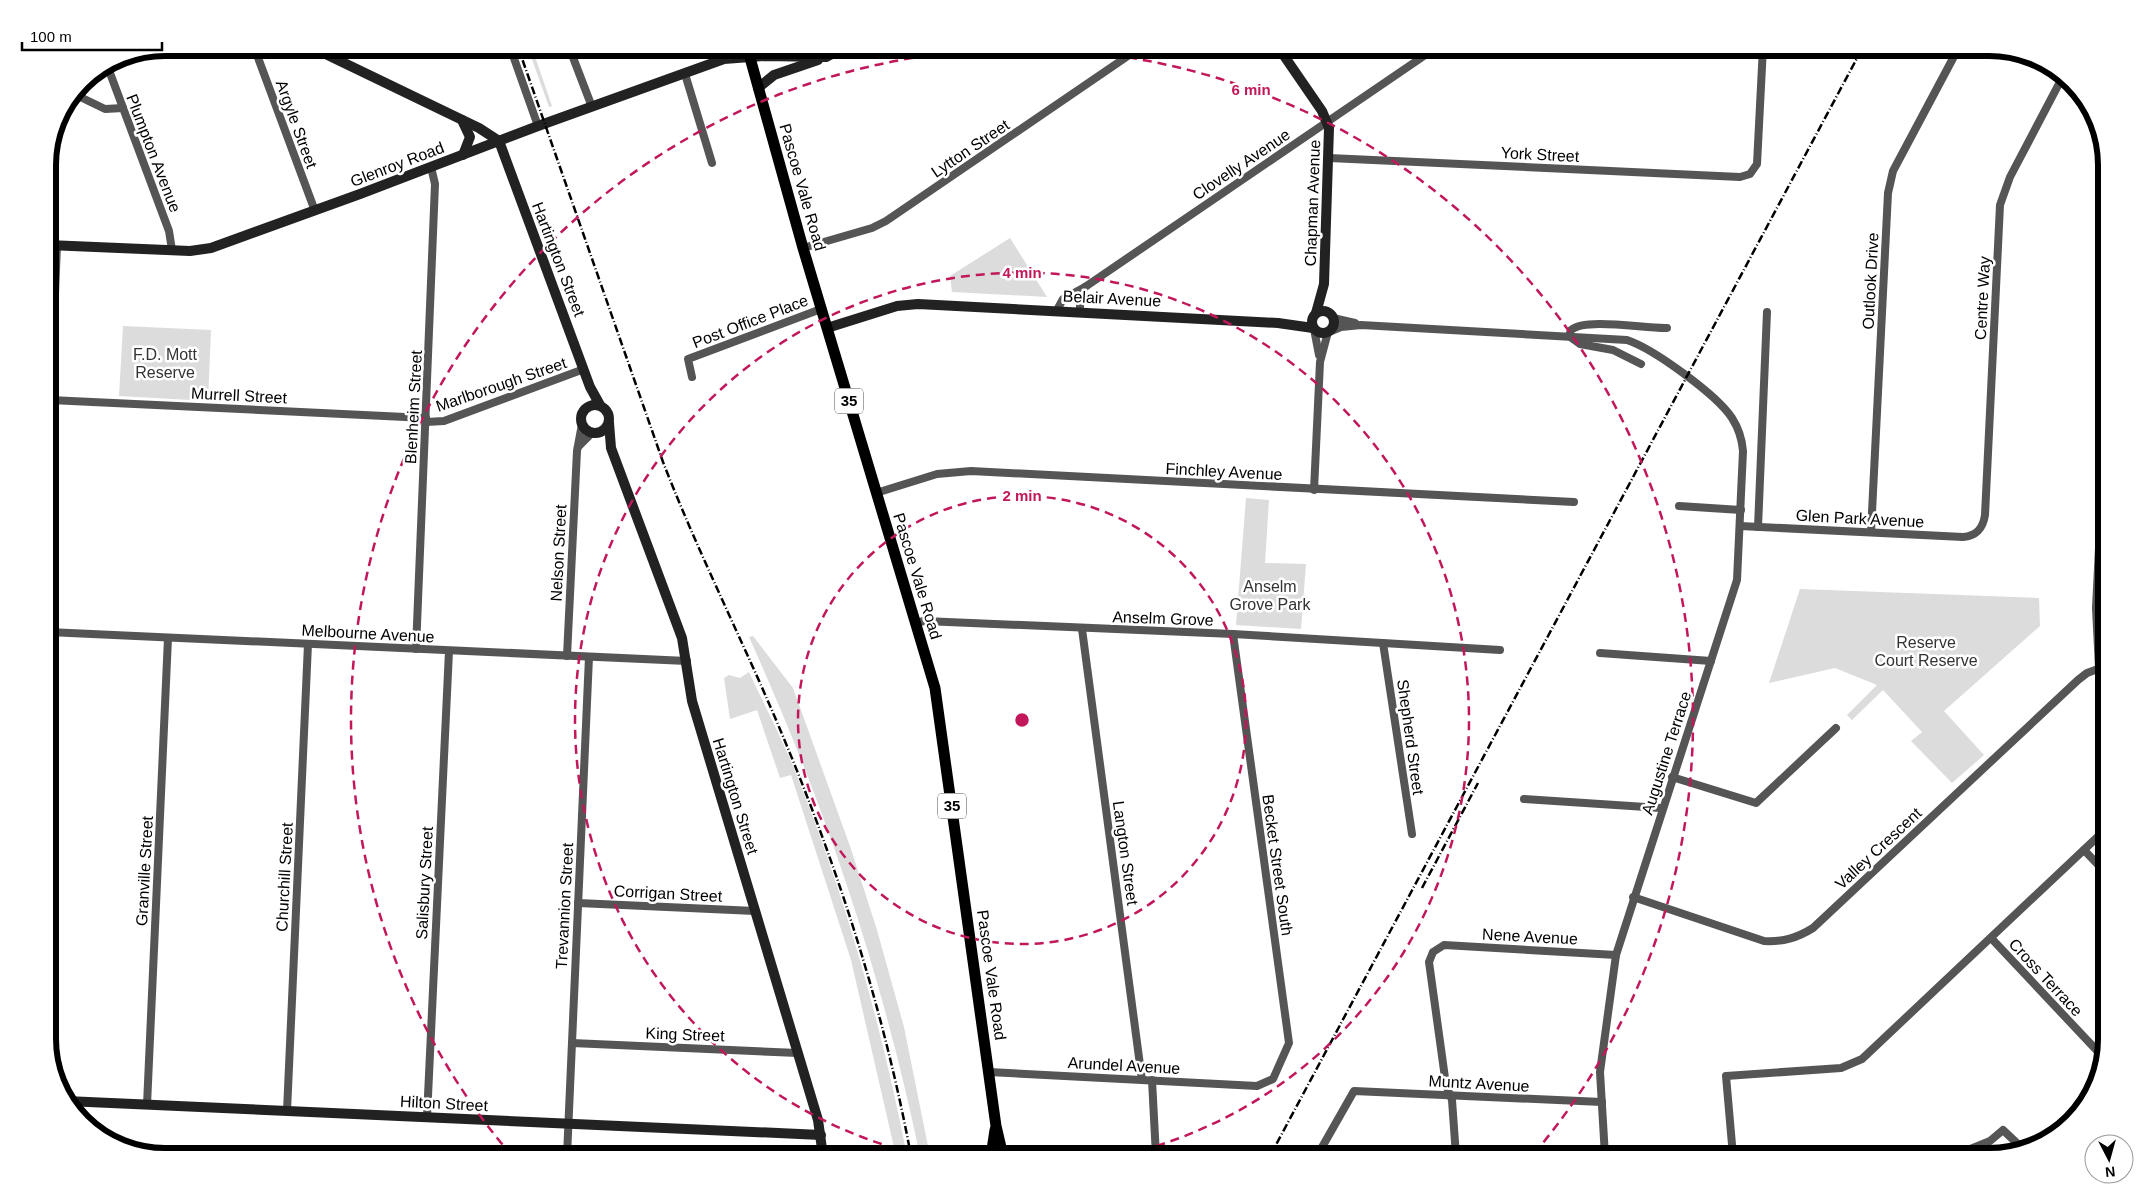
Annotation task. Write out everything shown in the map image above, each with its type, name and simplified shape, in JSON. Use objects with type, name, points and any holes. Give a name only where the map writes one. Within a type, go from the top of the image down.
[{"type":"main road","name":"Pascoe Vale Road","points":[[749,56],[803,248],[935,688],[996,1126],[1001,1148]]},
{"type":"main road","name":"Pascoe Vale Road","points":[[992,1148],[996,1126]]},
{"type":"street","name":"Argyle Street","points":[[257,56],[315,211]]},
{"type":"street","points":[[328,56],[492,134],[499,141]]},
{"type":"street","points":[[513,56],[539,126]]},
{"type":"street","points":[[572,56],[592,106]]},
{"type":"street","name":"Glenroy Road","points":[[56,245],[172,250],[211,248],[315,211],[592,106],[734,56]]},
{"type":"street","name":"Glenroy Road","points":[[810,56],[826,57]]},
{"type":"street","name":"Lytton Street","points":[[803,248],[872,228],[886,221],[1129,56]]},
{"type":"street","name":"Chapman Avenue","points":[[1283,56],[1328,122],[1329,158],[1324,284],[1315,314]]},
{"type":"street","name":"Clovelly Avenue","points":[[1057,310],[1063,299],[1085,287],[1425,56]]},
{"type":"street","name":"York Street","points":[[1329,158],[1740,178],[1750,174],[1757,164],[1763,56]]},
{"type":"street","name":"Outlook Drive","points":[[1871,532],[1888,192],[1893,171],[1955,56]]},
{"type":"street","points":[[758,88],[774,75],[826,57]]},
{"type":"street","name":"Plumpton Avenue","points":[[110,72],[169,231],[172,250]]},
{"type":"street","points":[[685,74],[712,163]]},
{"type":"street","name":"Centre Way","points":[[1978,532],[1984,522],[2000,205],[2010,177],[2060,83]]},
{"type":"street","points":[[81,97],[105,109],[123,108]]},
{"type":"street","points":[[462,120],[470,137],[463,155]]},
{"type":"street","name":"Hartington Street","points":[[499,141],[590,387],[600,405]]},
{"type":"street","name":"Blenheim Street","points":[[416,649],[435,184],[431,167]]},
{"type":"street","name":"Chapman Avenue","points":[[1324,284],[1331,316]]},
{"type":"street","points":[[1080,312],[1080,295],[1085,287]]},
{"type":"street","name":"Belair Avenue","points":[[827,328],[908,304],[1278,322],[1305,320],[1315,314]]},
{"type":"street","name":"Post Office Place","points":[[692,377],[688,359],[821,309]]},
{"type":"street","points":[[1320,362],[1312,322],[1315,314],[1323,311],[1331,316],[1361,325]]},
{"type":"street","points":[[1758,527],[1767,312]]},
{"type":"street","points":[[1314,490],[1320,362],[1328,332],[1334,324],[1331,316]]},
{"type":"street","name":"Belair Avenue","points":[[1278,322],[1313,329]]},
{"type":"street","points":[[1313,329],[1320,333],[1341,327],[1361,325],[1569,336],[1580,344],[1613,350],[1641,364]]},
{"type":"street","points":[[1569,336],[1573,327],[1581,325],[1667,328]]},
{"type":"street","name":"Augustine Terrace","points":[[1569,336],[1627,340],[1646,348],[1668,362],[1728,412],[1741,435],[1743,451],[1737,580],[1672,776],[1616,955],[1600,1072],[1605,1148]]},
{"type":"street","name":"Marlborough Street","points":[[426,420],[444,421],[584,370]]},
{"type":"street","name":"Hartington Street","points":[[587,407],[590,387]]},
{"type":"street","name":"Murrell Street","points":[[56,400],[426,420]]},
{"type":"street","points":[[576,452],[578,446],[594,433],[604,430],[609,423],[609,414],[600,405],[587,407],[581,414],[582,424],[594,433]]},
{"type":"street","name":"Hartington Street","points":[[609,423],[611,448],[676,621],[687,661],[692,701],[798,1053],[821,1135],[822,1148]]},
{"type":"street","name":"Nelson Street","points":[[567,656],[576,452],[582,424]]},
{"type":"street","name":"Hartington Street","points":[[594,433],[611,448]]},
{"type":"street","name":"Finchley Avenue","points":[[876,492],[937,474],[971,471],[1574,502]]},
{"type":"street","points":[[1679,506],[1741,510]]},
{"type":"street","name":"Glen Park Avenue","points":[[1740,526],[1963,537],[1974,535],[1978,532]]},
{"type":"street","points":[[2098,568],[2096,608],[2098,625]]},
{"type":"street","name":"Anselm Grove","points":[[915,623],[924,621],[1233,634],[1500,650]]},
{"type":"street","name":"Langton Street","points":[[1082,629],[1142,1080]]},
{"type":"street","name":"Melbourne Avenue","points":[[56,632],[687,661]]},
{"type":"street","name":"Becket Street South","points":[[1233,634],[1289,1044],[1273,1079],[1257,1086]]},
{"type":"street","name":"Granville Street","points":[[147,1105],[168,638]]},
{"type":"street","name":"Shepherd Street","points":[[1383,643],[1412,834]]},
{"type":"street","name":"Churchill Street","points":[[287,1111],[308,644]]},
{"type":"street","name":"Salisbury Street","points":[[427,1117],[449,651]]},
{"type":"street","points":[[1600,653],[1711,661]]},
{"type":"street","name":"Trevannion Street","points":[[567,1148],[589,657]]},
{"type":"street","name":"Valley Crescent","points":[[1633,897],[1764,941],[1780,942],[1800,937],[1813,928],[2078,680],[2098,670]]},
{"type":"street","points":[[1672,776],[1756,803],[1836,728]]},
{"type":"street","points":[[1524,800],[1662,808]]},
{"type":"street","points":[[1732,1148],[1726,1076],[1841,1068],[1862,1059],[2098,837]]},
{"type":"street","points":[[2084,850],[2098,865]]},
{"type":"street","name":"Corrigan Street","points":[[578,903],[756,911]]},
{"type":"street","name":"Cross Terrace","points":[[1990,938],[2097,1051]]},
{"type":"street","name":"Nene Avenue","points":[[1449,1094],[1446,1085],[1429,962],[1432,952],[1444,945],[1616,955]]},
{"type":"street","name":"King Street","points":[[572,1043],[798,1053]]},
{"type":"street","name":"Arundel Avenue","points":[[989,1072],[1257,1086]]},
{"type":"street","points":[[1152,1080],[1156,1148]]},
{"type":"street","name":"Muntz Avenue","points":[[1321,1148],[1354,1090],[1602,1102]]},
{"type":"street","points":[[1449,1094],[1453,1104],[1456,1148]]},
{"type":"street","name":"Hilton Street","points":[[77,1102],[821,1135]]},
{"type":"street","points":[[1973,1148],[1990,1141],[2003,1130],[2018,1144]]},
{"type":"green space","points":[[531,56],[535,56],[552,106],[549,107]]},
{"type":"green space","points":[[1010,238],[1047,297],[952,292],[950,276]]},
{"type":"green space","name":"F.D. Mott Reserve","points":[[123,326],[211,330],[208,401],[119,396]]},
{"type":"green space","name":"Anselm Grove Park","points":[[1246,498],[1269,500],[1265,563],[1306,564],[1301,629],[1236,625]]},
{"type":"green space","name":"Reserve Court Reserve","points":[[1800,589],[2039,598],[2040,626],[1944,711],[1984,755],[1952,783],[1911,741],[1922,732],[1883,690],[1852,720],[1847,715],[1877,685],[1835,668],[1769,683]]},
{"type":"green space","points":[[753,636],[793,688],[851,849],[877,930],[904,1027],[928,1148],[918,1148],[888,1022],[849,892],[827,828],[803,764],[749,637]]},
{"type":"green space","points":[[749,672],[791,761],[827,857],[844,906],[873,1006],[905,1148],[894,1148],[851,960],[791,775],[780,778],[757,710],[730,719],[724,678],[729,675],[740,678]]},
{"type":"railway","points":[[521,56],[663,462],[760,683],[808,798],[829,856],[868,975],[899,1095],[909,1148]]},
{"type":"railway","points":[[1274,1148],[1858,56]]},
{"type":"railway","points":[[1422,888],[1478,783]]}]
